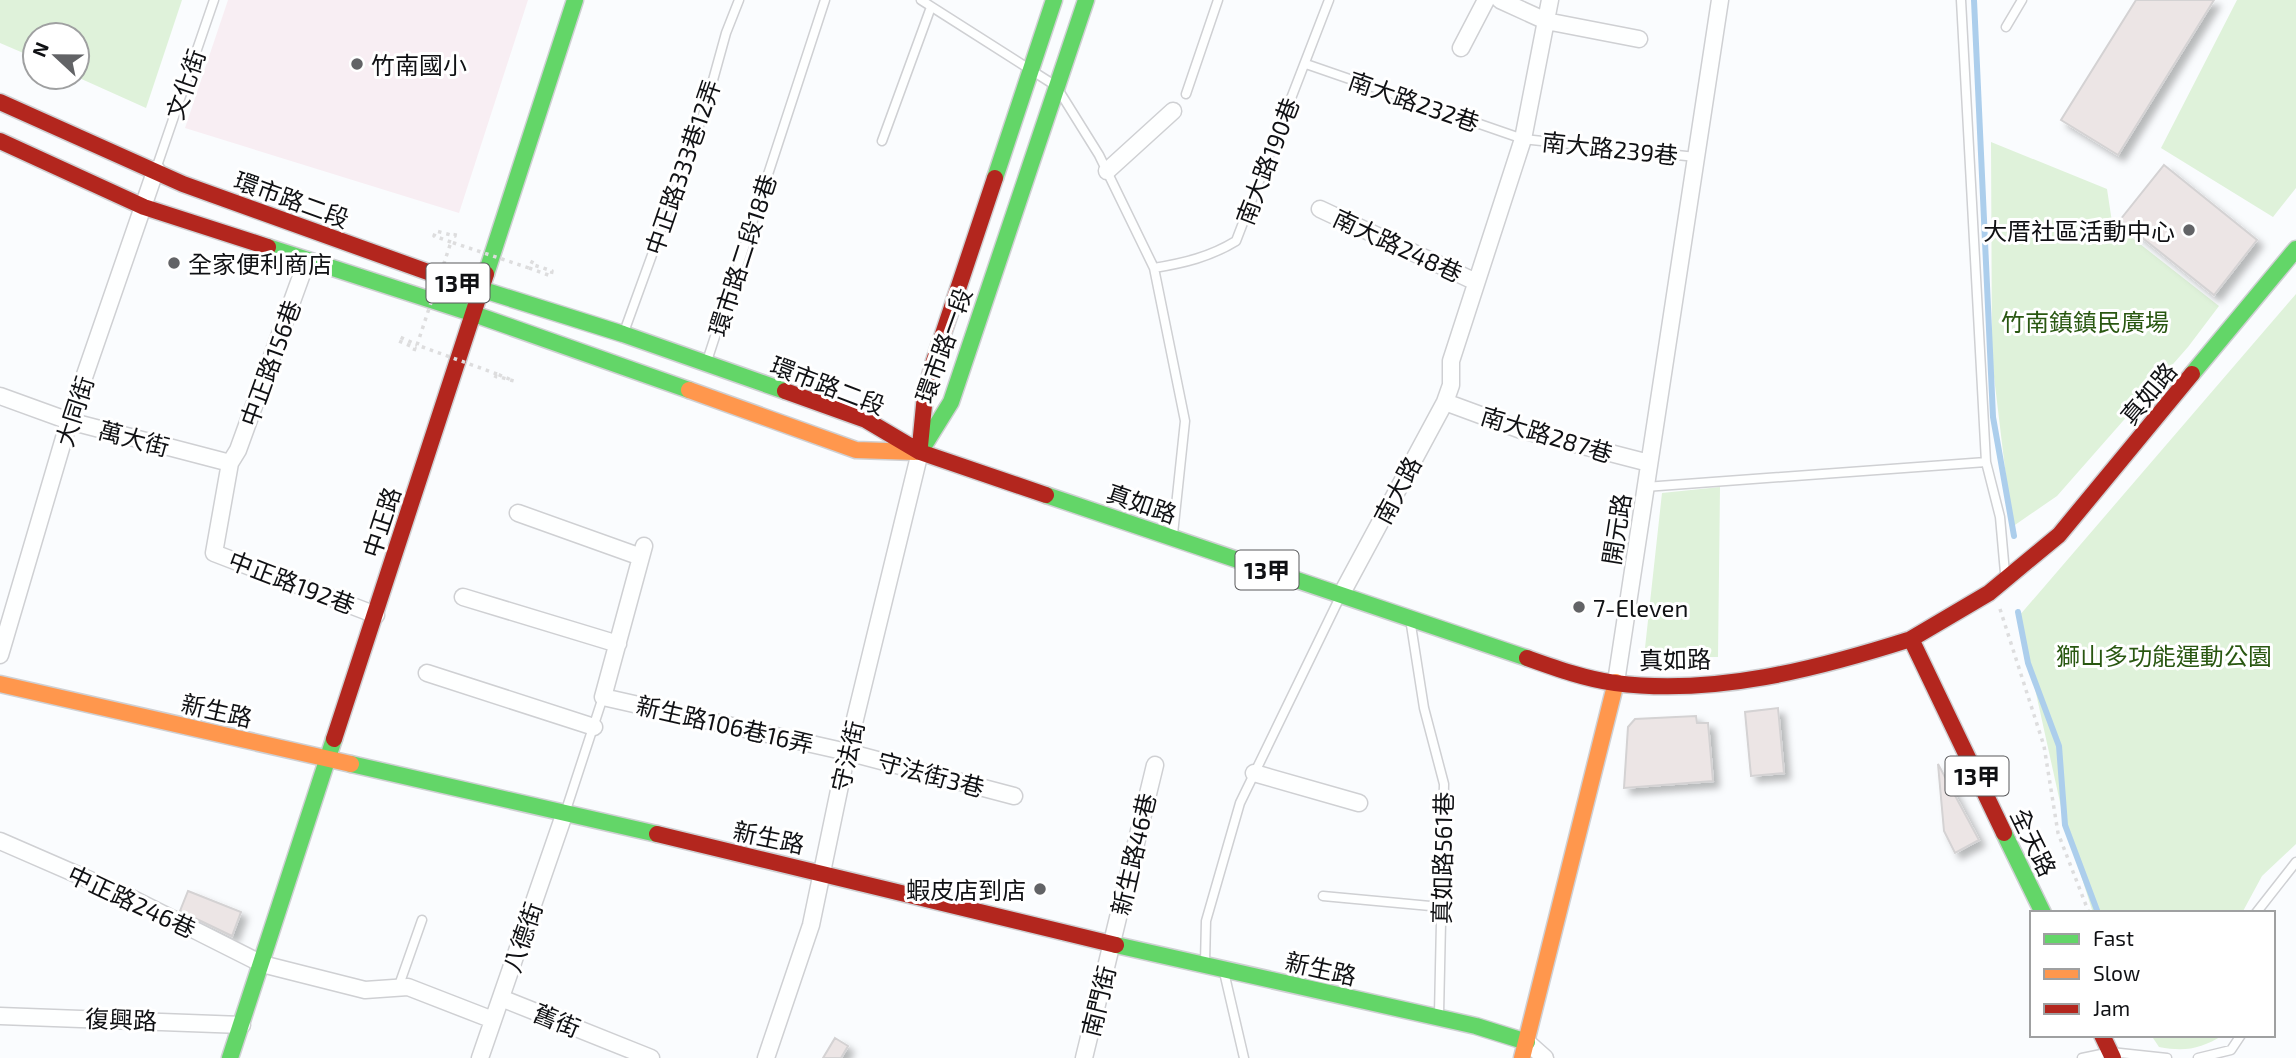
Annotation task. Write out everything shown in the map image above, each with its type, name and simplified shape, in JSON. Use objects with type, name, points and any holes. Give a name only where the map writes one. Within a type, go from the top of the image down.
[{"type":"main road","name":"中正路","points":[[230,1058],[575,0]]},
{"type":"main road","name":"環市路一段","points":[[920,452],[925,396],[933,364],[1054,0]]},
{"type":"main road","name":"環市路一段","points":[[920,452],[951,402],[1086,0]]},
{"type":"main road","name":"環市路二段","points":[[0,102],[40,122],[156,169],[183,184],[481,291],[623,334],[866,421],[920,452]]},
{"type":"main road","name":"環市路二段","points":[[0,141],[144,207],[471,313],[856,450],[920,452]]},
{"type":"main road","name":"真如路","points":[[920,452],[1555,668],[1616,682],[1666,684],[1772,677],[1856,657],[1911,639],[2006,580],[2059,535],[2296,249]]},
{"type":"main road","name":"全天路","points":[[1911,639],[2042,911]]},
{"type":"main road","name":"開元路","points":[[1524,1050],[1616,682]]},
{"type":"main road","name":"新生路","points":[[0,684],[822,872],[1224,970],[1438,1017],[1524,1050]]},
{"type":"main road","points":[[2103,1037],[2112,1055]]},
{"type":"street","points":[[1461,48],[1486,0]]},
{"type":"street","points":[[1500,0],[1546,21],[1639,40]]},
{"type":"street","name":"南大路","points":[[1341,595],[1445,402],[1451,385],[1451,360],[1523,139],[1550,0]]},
{"type":"street","name":"開元路","points":[[1616,682],[1720,0]]},
{"type":"street","points":[[1107,171],[1173,111]]},
{"type":"street","name":"大同街","points":[[0,655],[69,421],[156,169]]},
{"type":"street","name":"南大路248巷","points":[[1320,209],[1476,282]]},
{"type":"street","name":"中正路156巷","points":[[230,463],[238,450],[307,260]]},
{"type":"street","name":"萬大街","points":[[0,396],[69,421],[230,463]]},
{"type":"street","name":"南大路287巷","points":[[1445,402],[1521,430],[1649,463]]},
{"type":"street","name":"守法街","points":[[766,1058],[811,925],[847,752],[920,452]]},
{"type":"street","name":"中正路192巷","points":[[230,463],[214,552],[376,615]]},
{"type":"street","points":[[518,513],[642,551],[603,697]]},
{"type":"street","points":[[463,597],[618,644]]},
{"type":"street","points":[[427,673],[594,727]]},
{"type":"street","name":"新生路106巷16弄","points":[[603,697],[847,752]]},
{"type":"street","name":"守法街3巷","points":[[847,752],[1014,796]]},
{"type":"street","name":"新生路46巷","points":[[1112,944],[1154,765]]},
{"type":"street","points":[[1254,772],[1359,803]]},
{"type":"street","name":"八德街","points":[[480,1058],[564,815]]},
{"type":"street","name":"中正路246巷","points":[[0,841],[131,898],[262,964],[365,990],[408,987],[493,1020]]},
{"type":"street","name":"南門街","points":[[1084,1058],[1112,944]]},
{"type":"street","name":"舊街","points":[[501,998],[652,1058]]},
{"type":"street","name":"復興路","points":[[0,1016],[242,1025]]},
{"type":"street","points":[[1524,1050],[1545,1058]]},
{"type":"lane","name":"文化街","points":[[156,169],[214,0]]},
{"type":"lane","name":"中正路333巷12弄","points":[[623,334],[705,109],[726,33],[739,0]]},
{"type":"lane","name":"環市路二段18巷","points":[[706,364],[825,0]]},
{"type":"lane","points":[[921,0],[1056,86],[1107,171],[1154,268],[1185,421],[1172,537]]},
{"type":"lane","points":[[1186,94],[1218,0]]},
{"type":"lane","name":"南大路190巷","points":[[1154,268],[1188,263],[1221,251],[1236,241],[1329,0]]},
{"type":"lane","points":[[1961,0],[1986,462],[2000,517],[2006,580]]},
{"type":"lane","points":[[2007,27],[2022,0]]},
{"type":"lane","points":[[882,141],[931,6]]},
{"type":"lane","name":"南大路232巷","points":[[1306,64],[1523,139]]},
{"type":"lane","name":"南大路239巷","points":[[1523,139],[1696,157]]},
{"type":"lane","points":[[1645,487],[1986,462]]},
{"type":"lane","name":"南大路","points":[[1205,965],[1209,909],[1240,803],[1341,595]]},
{"type":"lane","name":"真如路561巷","points":[[1410,618],[1424,708],[1444,784],[1438,1017]]},
{"type":"lane","points":[[564,815],[603,697]]},
{"type":"lane","points":[[2258,911],[2296,862]]},
{"type":"lane","points":[[1323,897],[1441,907]]},
{"type":"lane","points":[[398,988],[422,919]]},
{"type":"lane","points":[[1224,970],[1244,1058]]},
{"type":"lane","points":[[2198,1058],[2231,1050],[2240,1037]]},
{"type":"lane","points":[[2082,1058],[2112,1055],[2167,1058]]},
{"type":"path","points":[[456,230],[455,236],[436,231],[434,236],[551,275],[552,271],[531,264],[533,260]]},
{"type":"path","points":[[417,345],[451,242]]},
{"type":"path","points":[[414,351],[415,348],[399,341],[400,337],[496,376]]},
{"type":"path","points":[[1989,593],[2005,616],[2044,746],[2058,833],[2088,911]]},
{"type":"shaded area","name":"竹南國小","points":[[228,0],[528,0],[459,213],[185,128]]},
{"type":"green space","points":[[0,0],[182,0],[146,108],[91,83],[91,21],[21,21],[21,52],[0,43]]},
{"type":"green space","points":[[2237,0],[2296,0],[2296,188],[2273,217],[2161,148]]},
{"type":"green space","name":"竹南鎮鎮民廣場","points":[[1991,142],[2107,189],[2112,222],[2219,306],[2188,347],[2057,496],[2012,527],[1992,360]]},
{"type":"green space","name":"獅山多功能運動公園","points":[[2296,294],[2296,844],[2262,876],[2243,911],[2092,911],[2065,825],[2019,616]]},
{"type":"green space","points":[[1720,487],[1718,657],[1644,657],[1662,493]]},
{"type":"green space","points":[[2152,1037],[2219,1037],[2193,1048],[2159,1047]]},
{"type":"building","points":[[2136,0],[2214,0],[2118,155],[2061,120]]},
{"type":"building","name":"大厝社區活動中心","points":[[2164,165],[2257,240],[2214,295],[2120,220]]},
{"type":"building","points":[[1778,708],[1784,773],[1751,776],[1745,712]]},
{"type":"building","points":[[1696,716],[1697,723],[1708,723],[1713,781],[1624,788],[1628,727],[1635,719]]},
{"type":"building","points":[[1938,764],[1979,840],[1955,853],[1944,831]]},
{"type":"building","points":[[188,891],[241,912],[232,936],[180,911]]},
{"type":"building","points":[[835,1038],[848,1046],[841,1058],[823,1058]]},
{"type":"waterway","points":[[1974,0],[1993,417],[2014,536]]},
{"type":"waterway","points":[[2018,612],[2028,663],[2059,746],[2065,825],[2097,911]]},
{"type":"traffic: fast","points":[[486,274],[575,0]]},
{"type":"traffic: fast","points":[[995,178],[1054,0]]},
{"type":"traffic: fast","points":[[920,452],[951,402],[1086,0]]},
{"type":"traffic: fast","points":[[268,247],[471,313],[689,390]]},
{"type":"traffic: fast","points":[[2192,374],[2296,249]]},
{"type":"traffic: fast","points":[[439,276],[623,334],[785,391]]},
{"type":"traffic: fast","points":[[1046,495],[1527,658]]},
{"type":"traffic: fast","points":[[230,1058],[334,739]]},
{"type":"traffic: fast","points":[[351,764],[657,834]]},
{"type":"traffic: fast","points":[[2004,833],[2042,911]]},
{"type":"traffic: fast","points":[[1116,945],[1476,1026],[1527,1042]]},
{"type":"traffic: slow","points":[[689,390],[856,450],[915,452]]},
{"type":"traffic: slow","points":[[1522,1058],[1616,682]]},
{"type":"traffic: slow","points":[[0,684],[351,764]]},
{"type":"traffic: jam","points":[[0,102],[183,184],[439,276]]},
{"type":"traffic: jam","points":[[0,141],[144,207],[268,247]]},
{"type":"traffic: jam","points":[[920,446],[925,395],[933,364],[995,178]]},
{"type":"traffic: jam","points":[[334,739],[486,274]]},
{"type":"traffic: jam","points":[[1911,639],[1989,593],[2059,535],[2192,374]]},
{"type":"traffic: jam","points":[[785,391],[866,420],[920,452],[1046,495]]},
{"type":"traffic: jam","points":[[1527,658],[1570,673],[1615,683],[1690,686],[1727,683],[1802,670],[1911,639],[2004,833]]},
{"type":"traffic: jam","points":[[657,834],[1116,945]]},
{"type":"traffic: jam","points":[[2103,1037],[2113,1058]]},
{"type":"place","name":"竹南國小","points":[[357,64]]},
{"type":"place","name":"大厝社區活動中心","points":[[2189,230]]},
{"type":"place","name":"全家便利商店","points":[[174,263]]},
{"type":"place","name":"7-Eleven","points":[[1579,607]]},
{"type":"place","name":"蝦皮店到店","points":[[1040,889]]}]
